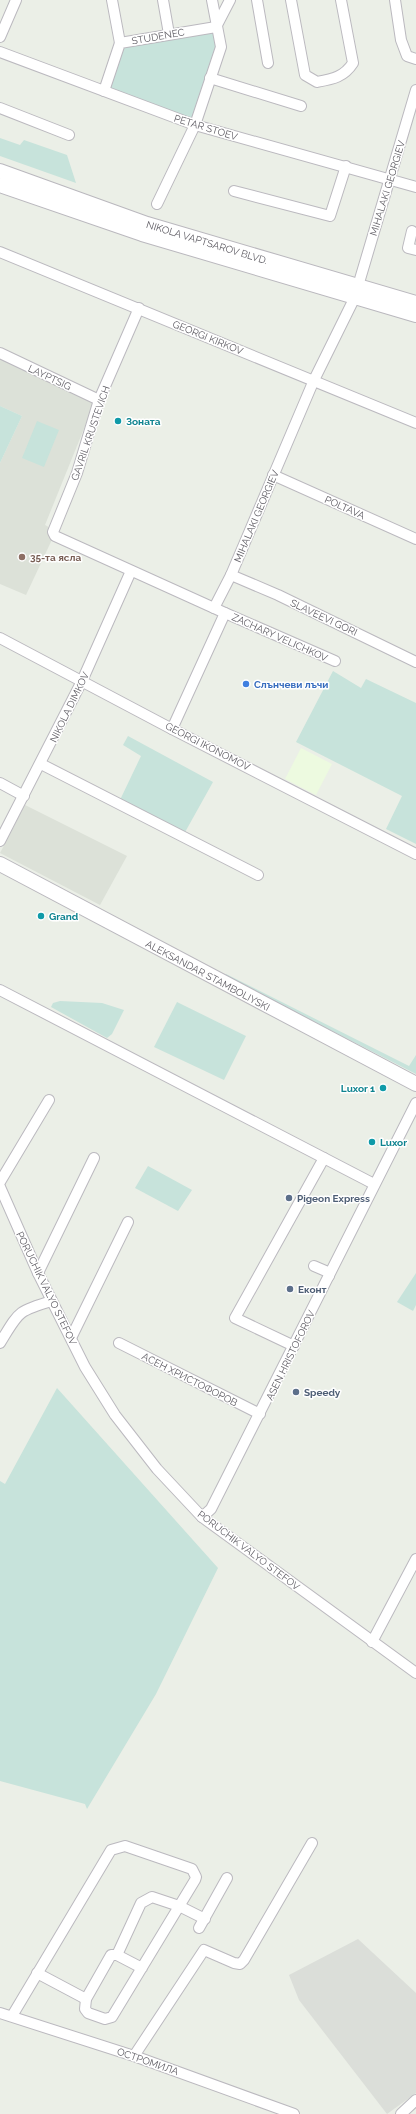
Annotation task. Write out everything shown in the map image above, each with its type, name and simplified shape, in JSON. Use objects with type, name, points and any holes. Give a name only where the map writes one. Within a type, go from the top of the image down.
[{"type":"street","points":[[0,37],[16,0]]},
{"type":"street","points":[[112,0],[120,43]]},
{"type":"street","points":[[163,0],[169,34]]},
{"type":"street","points":[[156,204],[195,125],[221,47],[212,0]]},
{"type":"street","points":[[216,27],[230,0]]},
{"type":"street","points":[[257,0],[268,63]]},
{"type":"street","points":[[291,0],[305,75],[317,82],[337,78],[348,72],[354,63],[341,0]]},
{"type":"street","points":[[395,0],[401,40],[407,56],[416,59]]},
{"type":"street","name":"STUDENEC","points":[[104,91],[120,43],[216,27]]},
{"type":"street","name":"PETAR STOEV","points":[[0,52],[195,125],[389,178],[416,187]]},
{"type":"street","points":[[210,78],[301,106]]},
{"type":"street","name":"MIHALAKI GEORGIEV","points":[[214,608],[231,575],[314,380],[356,292],[416,90]]},
{"type":"street","points":[[0,108],[69,135]]},
{"type":"street","points":[[234,191],[330,216],[346,166]]},
{"type":"street","name":"NIKOLA VAPTSAROV BLVD.","points":[[0,171],[147,224],[356,292],[416,315]]},
{"type":"street","name":"NIKOLA VAPTSAROV BLVD.","points":[[0,185],[142,234],[356,292],[416,303]]},
{"type":"street","points":[[412,231],[408,248],[416,250]]},
{"type":"street","name":"GEORGI KIRKOV","points":[[0,252],[416,422]]},
{"type":"street","name":"GAVRIL KRUSTEVICH","points":[[131,571],[55,536],[54,528],[77,473],[99,400],[139,308]]},
{"type":"street","name":"LAYPTSIG","points":[[0,353],[99,400]]},
{"type":"street","name":"POLTAVA","points":[[273,475],[416,539]]},
{"type":"street","points":[[131,571],[225,613],[172,728]]},
{"type":"street","name":"NIKOLA DIMKOV","points":[[0,841],[41,764],[82,681],[131,571]]},
{"type":"street","name":"SLAVEEVI GORI","points":[[231,575],[292,602],[416,662]]},
{"type":"street","name":"ZACHARY VELICHKOV","points":[[225,613],[335,661]]},
{"type":"street","name":"GEORGI IKONOMOV","points":[[0,638],[416,854]]},
{"type":"street","points":[[41,764],[258,875]]},
{"type":"street","points":[[0,783],[24,796]]},
{"type":"street","name":"ALEKSANDAR STAMBOLIYSKI","points":[[0,864],[416,1084]]},
{"type":"street","points":[[0,990],[374,1184]]},
{"type":"street","points":[[0,1182],[49,1100]]},
{"type":"street","name":"ASEN HRISTOFOROV","points":[[202,1518],[211,1509],[260,1414],[374,1184],[416,1103]]},
{"type":"street","points":[[38,1272],[94,1158]]},
{"type":"street","points":[[294,1346],[236,1318],[324,1158]]},
{"type":"street","name":"PORUCHIK VALYO STEFOV","points":[[0,1186],[38,1272],[85,1367],[115,1415],[156,1469],[202,1518],[416,1673]]},
{"type":"street","points":[[71,1338],[128,1222]]},
{"type":"street","points":[[314,1266],[328,1272],[329,1276]]},
{"type":"street","points":[[0,1343],[17,1316],[28,1308],[52,1301]]},
{"type":"street","name":"АСЕН ХРИСТОФОРОВ","points":[[119,1343],[260,1414]]},
{"type":"street","points":[[372,1642],[416,1559]]},
{"type":"street","points":[[134,2056],[204,1950],[234,1963],[240,1964],[244,1960],[312,1843]]},
{"type":"street","points":[[12,2016],[111,1850],[117,1847],[125,1846],[192,1869],[195,1873],[195,1880],[142,1968],[112,2017],[105,2019],[88,2013],[86,2009],[86,1999],[110,1955],[117,1955],[142,1968]]},
{"type":"street","points":[[199,1928],[228,1878]]},
{"type":"street","points":[[117,1955],[141,1902],[152,1897],[179,1906],[205,1919]]},
{"type":"street","points":[[37,1974],[86,1999]]},
{"type":"street","name":"ОСТРОМИЛА","points":[[0,2013],[134,2056],[294,2114]]},
{"type":"street","points":[[401,2114],[416,2100]]},
{"type":"shaded area","points":[[216,27],[221,47],[195,125],[104,91],[120,43]]},
{"type":"shaded area","points":[[0,138],[20,145],[24,140],[67,155],[76,183],[0,156]]},
{"type":"shaded area","points":[[0,356],[96,399],[45,525],[56,531],[26,595],[0,584],[0,463],[22,416],[0,406]]},
{"type":"shaded area","points":[[0,406],[22,416],[0,463]]},
{"type":"shaded area","points":[[37,421],[59,430],[44,467],[22,458]]},
{"type":"shaded area","points":[[333,671],[361,688],[366,679],[416,703],[416,844],[386,829],[402,796],[296,742]]},
{"type":"shaded area","points":[[128,736],[213,782],[184,834],[120,800],[141,756],[123,745]]},
{"type":"shaded area","points":[[301,748],[332,764],[316,795],[285,779]]},
{"type":"shaded area","points":[[25,805],[127,856],[100,905],[0,853]]},
{"type":"shaded area","points":[[226,974],[409,1066],[416,1055],[416,1074],[225,976]]},
{"type":"shaded area","points":[[60,1001],[102,1003],[124,1010],[112,1034],[107,1038],[51,1007],[53,1003]]},
{"type":"shaded area","points":[[177,1002],[246,1036],[224,1080],[154,1047]]},
{"type":"shaded area","points":[[148,1166],[192,1190],[178,1211],[135,1188]]},
{"type":"shaded area","points":[[416,1273],[416,1305],[413,1311],[397,1302]]},
{"type":"shaded area","points":[[57,1388],[218,1568],[156,1694],[87,1809],[85,1804],[0,1781],[0,1481],[5,1484]]},
{"type":"shaded area","points":[[358,1939],[416,1993],[416,2093],[387,2114],[299,2000],[289,1975]]},
{"type":"place","name":"Зоната","points":[[118,421]]},
{"type":"place","name":"35-та ясла","points":[[22,557]]},
{"type":"place","name":"Слънчеви лъчи","points":[[246,684]]},
{"type":"place","name":"Grand","points":[[41,916]]},
{"type":"place","name":"Luxor 1","points":[[383,1088]]},
{"type":"place","name":"Luxor","points":[[372,1142]]},
{"type":"place","name":"Pigeon Express","points":[[289,1198]]},
{"type":"place","name":"Еконт","points":[[290,1289]]},
{"type":"place","name":"Speedy","points":[[296,1392]]}]
